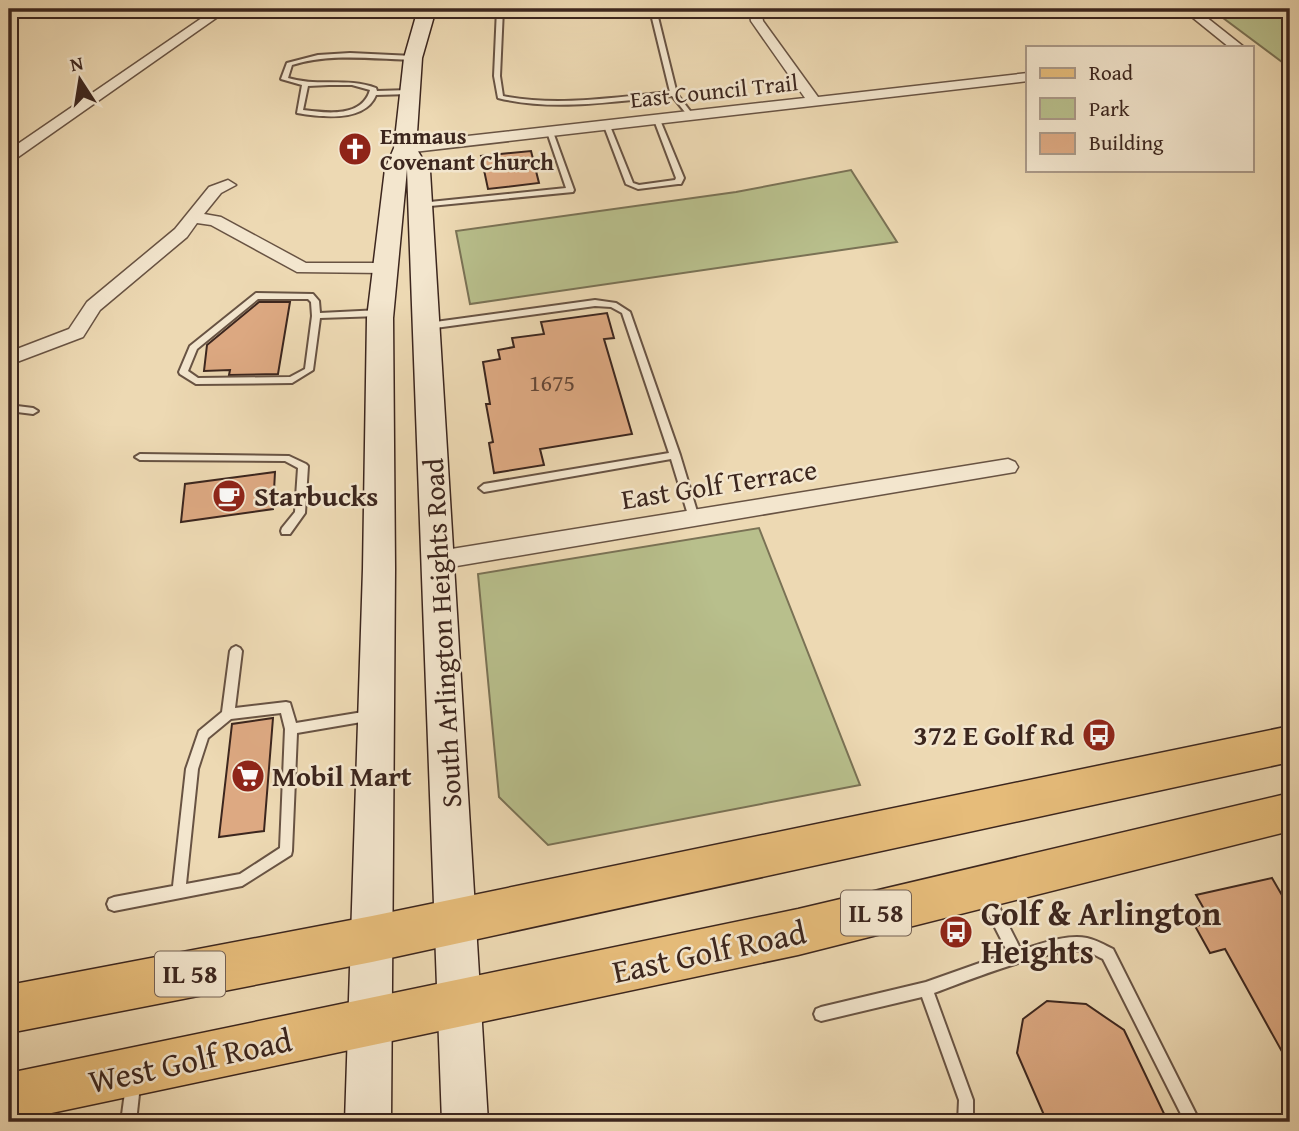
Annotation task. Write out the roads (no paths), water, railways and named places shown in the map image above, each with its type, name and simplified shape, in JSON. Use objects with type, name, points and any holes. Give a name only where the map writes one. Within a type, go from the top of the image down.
[{"type":"main road","name":"South Arlington Heights Road","points":[[368,1122],[377,715],[380,313],[396,169],[405,148],[413,58],[427,9]]},
{"type":"main road","name":"South Arlington Heights Road","points":[[405,148],[419,171],[465,1122]]},
{"type":"main road","name":"IL 58","points":[[9,1009],[372,939],[1290,744]]},
{"type":"main road","name":"East Golf Road","points":[[371,1022],[798,932],[1290,812]]},
{"type":"main road","name":"West Golf Road","points":[[9,1098],[371,1022]]},
{"type":"street","points":[[9,157],[223,9]]},
{"type":"street","points":[[755,9],[757,21],[815,102]]},
{"type":"street","points":[[1188,9],[1236,46]]},
{"type":"street","name":"East Council Trail","points":[[405,148],[1026,77]]},
{"type":"street","points":[[9,359],[76,333],[93,306],[181,233],[215,190],[229,185]]},
{"type":"street","points":[[194,219],[215,222],[303,268],[385,268]]},
{"type":"street","name":"East Golf Terrace","points":[[439,559],[1008,467]]},
{"type":"lane","points":[[500,9],[497,76],[500,97],[514,102],[563,102],[674,94]]},
{"type":"lane","points":[[648,9],[654,13],[674,94],[691,116]]},
{"type":"lane","points":[[374,93],[374,89],[365,84],[305,84],[284,79],[289,64],[302,59],[413,58]]},
{"type":"lane","points":[[305,84],[299,111],[317,114],[359,110],[374,93]]},
{"type":"lane","points":[[374,93],[410,92]]},
{"type":"lane","points":[[607,126],[630,184],[638,187],[678,181],[680,178],[657,120]]},
{"type":"lane","points":[[420,205],[570,190],[550,132]]},
{"type":"lane","points":[[257,296],[310,296],[315,301],[316,316],[309,370],[292,380],[196,381],[183,372],[193,348],[257,296]]},
{"type":"lane","points":[[425,327],[595,303],[613,305],[626,312],[694,518]]},
{"type":"lane","points":[[316,316],[380,313]]},
{"type":"lane","points":[[9,408],[33,411]]},
{"type":"lane","points":[[484,488],[675,455]]},
{"type":"lane","points":[[140,457],[286,458],[303,466],[300,513],[286,531]]},
{"type":"lane","points":[[228,714],[236,651]]},
{"type":"lane","points":[[114,904],[178,892],[242,880],[286,852],[291,729],[286,707],[228,714],[203,736],[192,769],[178,892]]},
{"type":"lane","points":[[291,729],[377,715]]},
{"type":"lane","points":[[982,887],[1017,957]]},
{"type":"lane","points":[[821,1014],[926,989],[1017,957],[1086,945],[1108,954],[1193,1122]]},
{"type":"lane","points":[[926,989],[966,1100],[966,1122]]},
{"type":"lane","points":[[128,1122],[135,1072]]},
{"type":"place","name":"Emmaus Covenant Church","points":[[355,149]]},
{"type":"place","name":"Starbucks","points":[[229,496]]},
{"type":"place","name":"372 E Golf Rd","points":[[1099,735]]},
{"type":"place","name":"Mobil Mart","points":[[248,776]]},
{"type":"place","name":"Golf & Arlington Heights","points":[[956,932]]}]
